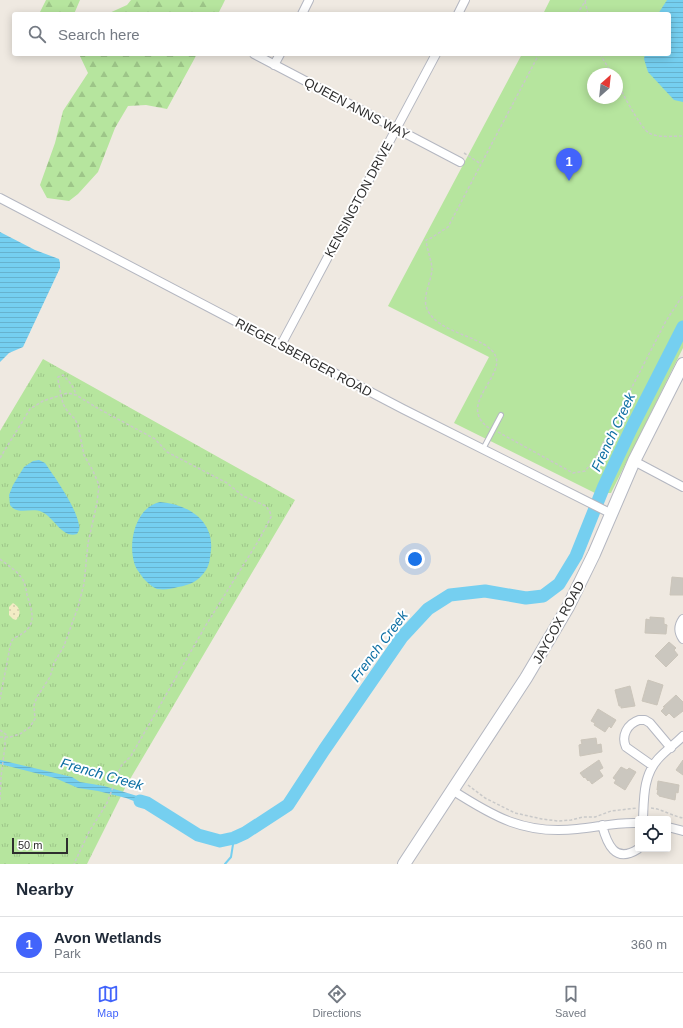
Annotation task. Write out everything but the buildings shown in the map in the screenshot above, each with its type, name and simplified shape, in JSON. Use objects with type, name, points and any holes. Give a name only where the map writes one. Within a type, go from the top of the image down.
[{"type":"street","points":[[303,12],[309,0]]},
{"type":"street","points":[[459,12],[465,0]]},
{"type":"street","name":"QUEEN ANNS WAY","points":[[258,56],[460,162]]},
{"type":"street","points":[[274,65],[279,56]]},
{"type":"street","name":"KENSINGTON DRIVE","points":[[281,345],[435,56]]},
{"type":"street","name":"RIEGELSBERGER ROAD","points":[[0,198],[397,406],[606,511]]},
{"type":"street","name":"JAYCOX ROAD","points":[[404,864],[526,678],[568,607],[589,565],[606,511],[634,461],[683,364]]},
{"type":"street","points":[[634,461],[683,487]]},
{"type":"street","points":[[683,619],[679,627],[680,635],[683,639]]},
{"type":"street","points":[[653,766],[631,752],[626,747],[624,735],[630,725],[639,720],[648,722],[671,748]]},
{"type":"street","points":[[643,816],[645,787],[649,773],[658,759],[683,736]]},
{"type":"street","points":[[452,790],[486,812],[524,826],[564,830],[635,822]]},
{"type":"street","points":[[602,825],[607,842],[615,852],[619,854],[629,854],[635,851]]},
{"type":"street","points":[[671,827],[683,831]]},
{"type":"lane","points":[[483,449],[501,415]]},
{"type":"path","points":[[578,12],[586,1]]},
{"type":"path","points":[[586,1],[588,12]]},
{"type":"path","points":[[538,56],[448,227],[426,240],[432,269],[426,293],[427,308],[440,324],[484,345],[492,351],[496,358],[495,368],[479,402],[477,412],[480,419],[487,427],[573,473],[585,471],[595,459],[666,321],[683,295]]},
{"type":"path","points":[[601,56],[608,68]]},
{"type":"path","points":[[623,93],[638,119],[649,133],[663,136],[683,136]]},
{"type":"path","points":[[464,153],[481,164]]},
{"type":"path","points":[[0,737],[10,737],[20,734],[30,727],[35,719],[34,705],[37,697],[50,677],[54,663],[72,628],[84,584],[88,543],[99,493],[99,485],[84,455],[78,425],[63,404],[58,380],[60,375],[67,378],[76,395]]},
{"type":"path","points":[[0,458],[30,409],[43,401],[68,393],[76,395],[155,439],[167,452],[227,483],[243,496],[266,506],[271,517],[259,540],[206,624],[146,732],[131,756],[121,766],[108,800],[89,832],[74,864]]},
{"type":"path","points":[[0,559],[15,571],[22,579],[33,615],[30,627],[22,634],[14,638],[11,642],[0,699]]},
{"type":"path","points":[[0,730],[10,737]]},
{"type":"path","points":[[0,800],[0,777],[5,737]]},
{"type":"path","points":[[466,784],[484,798],[515,813],[542,820],[558,821],[583,817],[595,817],[611,811],[633,808],[658,809],[683,818]]},
{"type":"green space","points":[[46,0],[80,0],[75,12],[40,12]]},
{"type":"green space","points":[[131,0],[225,0],[219,12],[111,12],[127,5]]},
{"type":"green space","points":[[550,0],[683,0],[683,348],[611,493],[595,493],[454,423],[489,357],[388,306],[521,56],[671,56],[671,12],[544,12]]},
{"type":"green space","points":[[80,56],[196,56],[167,109],[146,105],[128,106],[115,128],[98,172],[78,194],[69,201],[47,198],[40,185],[55,143],[63,111],[88,73]]},
{"type":"green space","points":[[43,359],[295,500],[126,786],[87,864],[0,864],[0,431]]},
{"type":"sand","points":[[13,603],[17,606],[20,613],[16,620],[9,615],[9,607]]},
{"type":"water","points":[[667,0],[683,0],[683,102],[674,100],[648,72],[644,59],[645,56],[671,56],[671,12],[659,12]]},
{"type":"water","points":[[0,232],[35,250],[59,259],[60,268],[23,347],[9,353],[0,362]]},
{"type":"water","points":[[39,460],[45,463],[70,502],[79,525],[77,534],[72,535],[62,531],[42,512],[33,510],[21,511],[10,505],[9,495],[24,467],[33,461]]},
{"type":"water","points":[[160,502],[170,503],[189,510],[203,522],[211,539],[209,563],[206,570],[200,577],[194,582],[186,585],[165,589],[155,588],[143,578],[135,566],[132,554],[133,535],[140,518],[152,505]]},
{"type":"water","points":[[0,760],[72,777],[80,782],[104,786],[144,798],[158,807],[155,812],[149,807],[126,798],[78,788],[55,778],[0,764]]},
{"type":"waterway","name":"French Creek","points":[[140,801],[147,803],[198,835],[220,841],[234,838],[245,833],[288,805],[402,637],[428,609],[450,595],[485,591],[526,598],[543,596],[559,584],[576,556],[604,486],[683,327]]},
{"type":"waterway","name":"French Creek","points":[[225,864],[231,857],[234,838]]},
{"type":"place","name":"Avon Wetlands","points":[[569,181]]}]
